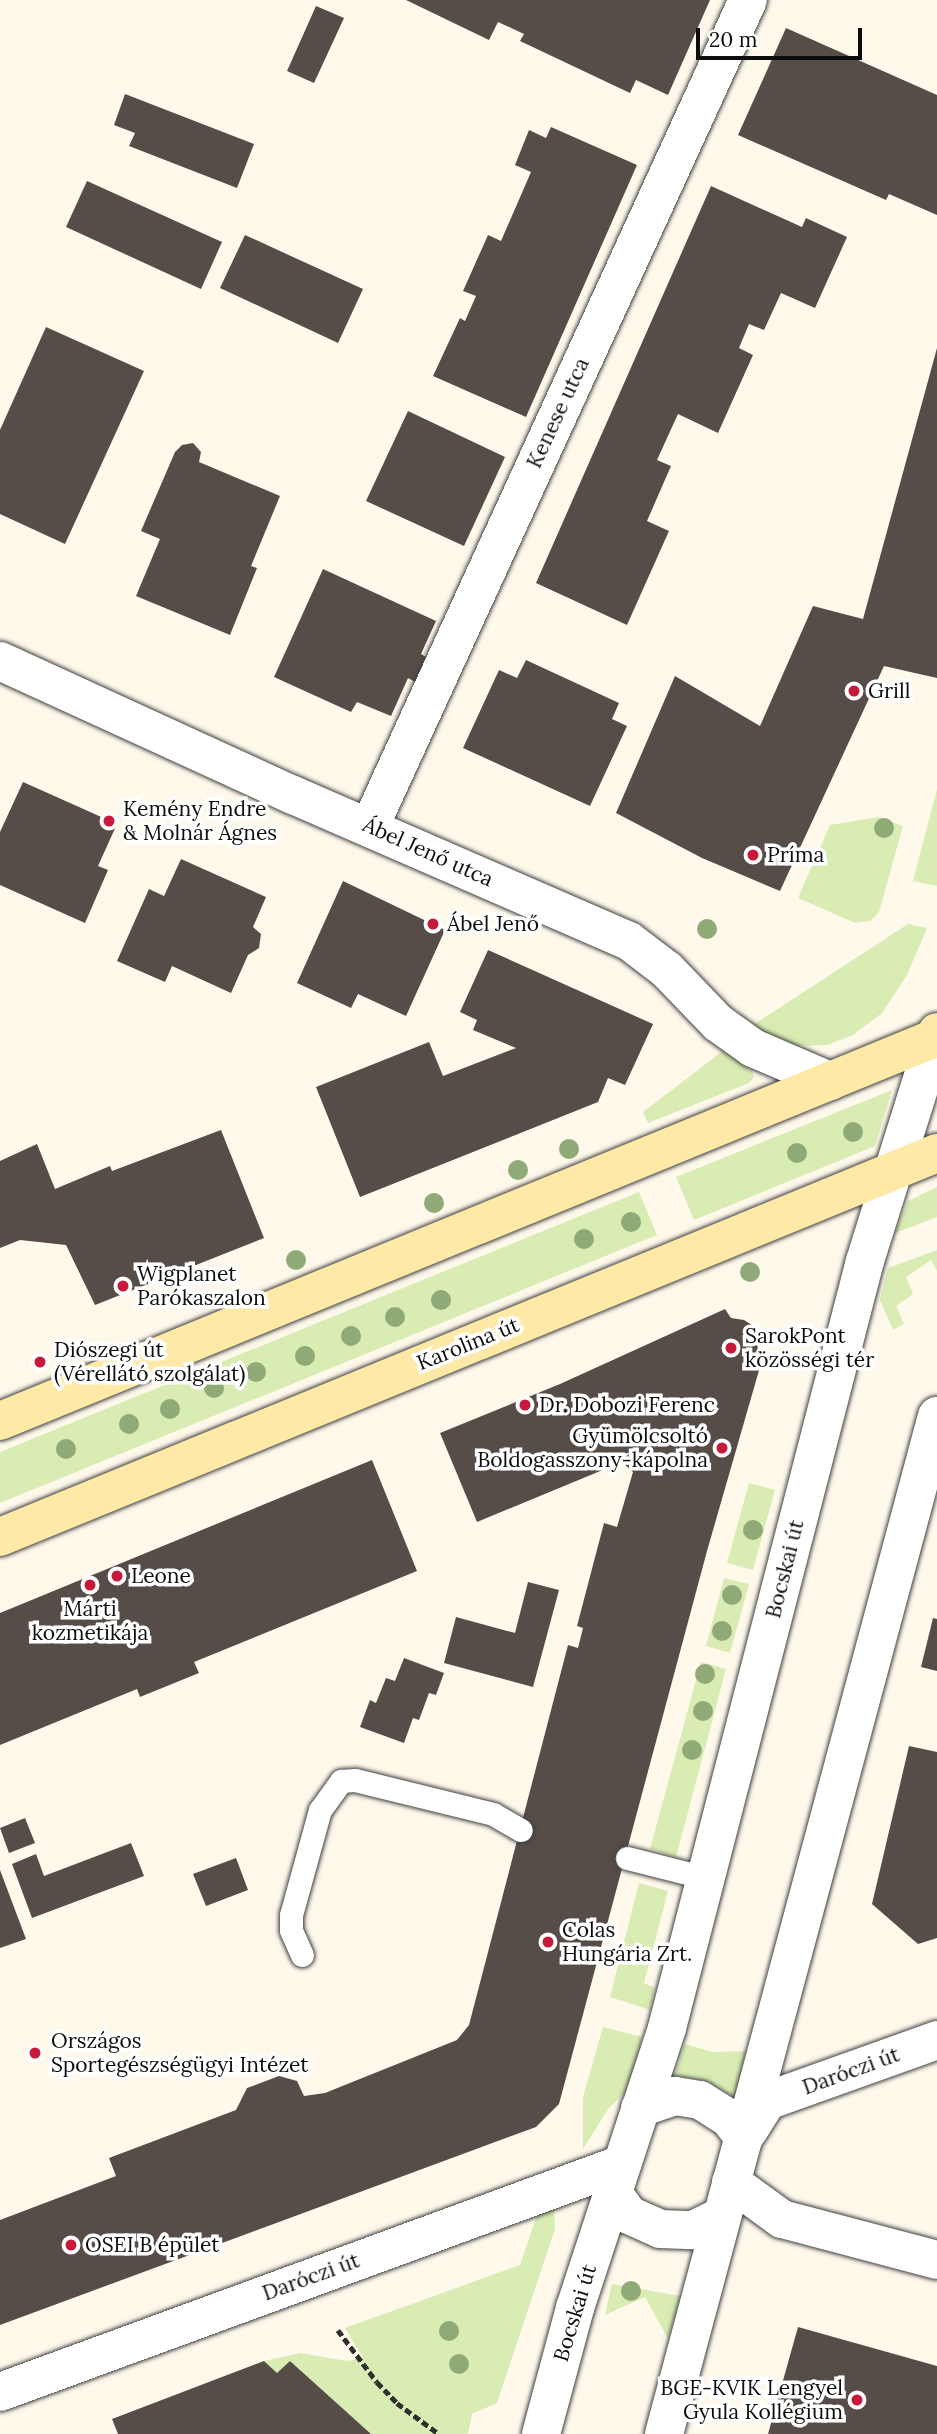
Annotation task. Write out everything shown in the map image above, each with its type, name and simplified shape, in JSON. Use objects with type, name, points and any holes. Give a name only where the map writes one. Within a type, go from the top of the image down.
[{"type":"main road","points":[[0,1421],[831,1081],[936,1035]]},
{"type":"main road","name":"Karolina út","points":[[0,1537],[937,1153]]},
{"type":"street","name":"Kenese utca","points":[[370,826],[747,0]]},
{"type":"street","name":"Ábel Jenő utca","points":[[0,661],[293,795],[370,826],[629,941],[667,970],[718,1023],[754,1048],[831,1081]]},
{"type":"street","name":"Bocskai út","points":[[640,2108],[667,2028],[865,1261],[936,1035]]},
{"type":"street","points":[[664,2434],[937,1416]]},
{"type":"street","name":"Daróczi út","points":[[744,2138],[767,2101],[937,2040]]},
{"type":"street","points":[[727,2199],[693,2230],[660,2229],[629,2215],[617,2178],[640,2108],[676,2096],[700,2099],[729,2118],[744,2138]]},
{"type":"street","name":"Bocskai út","points":[[541,2434],[575,2308],[617,2178]]},
{"type":"street","name":"Daróczi út","points":[[0,2392],[617,2178]]},
{"type":"street","points":[[727,2199],[782,2219],[937,2260]]},
{"type":"lane","points":[[302,1955],[291,1930],[291,1915],[320,1810],[341,1781],[355,1780],[493,1814],[521,1830]]},
{"type":"lane","points":[[627,1858],[706,1878]]},
{"type":"path","points":[[338,2330],[377,2382],[397,2403],[439,2434]]},
{"type":"green space","points":[[937,789],[937,886],[913,881]]},
{"type":"green space","points":[[879,817],[903,826],[879,912],[870,921],[855,923],[798,898],[830,825]]},
{"type":"green space","points":[[908,924],[927,928],[907,975],[882,1013],[853,1035],[827,1045],[798,1046],[769,1041],[753,1025]]},
{"type":"green space","points":[[724,1050],[752,1071],[754,1077],[749,1083],[648,1123],[643,1112]]},
{"type":"green space","points":[[892,1090],[875,1146],[694,1220],[676,1177]]},
{"type":"green space","points":[[937,1187],[937,1217],[895,1233],[908,1201]]},
{"type":"green space","points":[[639,1192],[657,1235],[0,1503],[0,1452]]},
{"type":"green space","points":[[937,1250],[937,1271],[931,1260],[906,1277],[913,1294],[896,1306],[904,1324],[893,1330],[880,1300],[888,1268]]},
{"type":"green space","points":[[749,1483],[775,1490],[753,1570],[727,1563]]},
{"type":"green space","points":[[724,1578],[749,1584],[730,1653],[706,1646]]},
{"type":"green space","points":[[701,1662],[726,1669],[676,1857],[650,1849]]},
{"type":"green space","points":[[639,1883],[668,1891],[644,1983],[655,1988],[650,2010],[610,1997]]},
{"type":"green space","points":[[603,2027],[642,2037],[629,2089],[608,2109],[583,2149],[583,2097]]},
{"type":"green space","points":[[685,2044],[712,2052],[747,2051],[736,2098],[709,2082],[675,2075]]},
{"type":"green space","points":[[554,2206],[555,2229],[497,2403],[472,2414],[468,2434],[371,2434],[290,2361],[277,2373],[264,2361],[300,2353],[347,2361],[363,2358],[345,2328],[520,2265],[538,2212]]},
{"type":"green space","points":[[612,2284],[681,2296],[668,2339],[645,2297],[605,2315]]},
{"type":"building","points":[[406,0],[710,0],[668,95],[636,80],[630,93],[520,41],[524,34],[498,22],[489,40]]},
{"type":"building","points":[[316,6],[344,18],[314,83],[287,71]]},
{"type":"building","points":[[786,28],[937,95],[937,215],[889,194],[886,200],[738,135]]},
{"type":"building","points":[[125,94],[254,144],[237,188],[129,146],[135,133],[114,125]]},
{"type":"building","points":[[551,127],[637,165],[526,417],[433,376],[460,318],[465,321],[476,296],[463,291],[488,235],[501,241],[531,172],[515,165],[529,130],[546,138]]},
{"type":"building","points":[[87,181],[222,242],[201,289],[66,227]]},
{"type":"building","points":[[711,186],[802,227],[806,218],[847,237],[815,308],[781,293],[764,330],[749,324],[739,348],[753,355],[718,433],[678,414],[657,460],[671,466],[647,521],[669,531],[627,625],[536,583]]},
{"type":"building","points":[[245,235],[363,289],[338,343],[220,288]]},
{"type":"building","points":[[46,327],[144,371],[65,544],[0,514],[0,430]]},
{"type":"building","points":[[937,348],[937,678],[884,666],[780,891],[702,858],[616,813],[675,676],[760,726],[813,606],[863,619]]},
{"type":"building","points":[[408,411],[505,457],[464,546],[366,501]]},
{"type":"building","points":[[193,443],[201,452],[199,462],[280,496],[251,566],[257,568],[230,635],[136,596],[160,539],[141,531],[175,452],[182,445]]},
{"type":"building","points":[[323,569],[436,621],[421,654],[426,657],[415,682],[408,678],[391,716],[357,702],[351,712],[274,677]]},
{"type":"building","points":[[526,660],[619,703],[612,719],[627,726],[590,806],[463,748],[499,670],[517,678]]},
{"type":"building","points":[[23,782],[117,824],[98,866],[108,870],[85,923],[0,885],[0,832]]},
{"type":"building","points":[[181,859],[266,897],[253,927],[261,934],[259,948],[248,955],[231,993],[172,966],[165,982],[117,961],[149,889],[164,896]]},
{"type":"building","points":[[343,881],[445,930],[406,1016],[358,994],[351,1008],[297,983]]},
{"type":"building","points":[[488,950],[653,1024],[625,1085],[608,1078],[598,1102],[360,1197],[316,1087],[429,1042],[443,1076],[516,1048],[473,1030],[477,1020],[460,1012]]},
{"type":"building","points":[[221,1130],[264,1238],[95,1305],[66,1245],[20,1240],[0,1248],[0,1161],[37,1144],[55,1189],[110,1166],[112,1171]]},
{"type":"building","points":[[725,1309],[731,1318],[744,1320],[755,1327],[758,1350],[764,1353],[707,1551],[559,2104],[536,2127],[0,2325],[0,2220],[116,2176],[109,2158],[236,2110],[247,2088],[279,2076],[297,2081],[304,2096],[325,2093],[457,2040],[469,2025],[568,1645],[578,1648],[583,1628],[577,1626],[604,1523],[617,1527],[633,1472],[622,1462],[477,1522],[440,1433],[560,1384]]},
{"type":"building","points":[[372,1460],[417,1571],[194,1662],[199,1673],[140,1697],[137,1689],[0,1745],[0,1613]]},
{"type":"building","points":[[528,1582],[559,1590],[533,1687],[444,1663],[456,1617],[515,1633]]},
{"type":"building","points":[[933,1618],[937,1619],[937,1671],[921,1667]]},
{"type":"building","points":[[404,1658],[444,1673],[436,1695],[429,1693],[419,1720],[413,1718],[404,1743],[360,1727],[370,1700],[376,1703],[386,1678],[395,1681]]},
{"type":"building","points":[[909,1746],[937,1752],[937,1938],[918,1944],[872,1904]]},
{"type":"building","points":[[25,1818],[35,1843],[9,1853],[0,1828]]},
{"type":"building","points":[[131,1843],[144,1876],[32,1918],[12,1864],[36,1854],[44,1876]]},
{"type":"building","points":[[236,1858],[248,1890],[206,1906],[193,1874]]},
{"type":"building","points":[[0,1870],[26,1939],[0,1948]]},
{"type":"building","name":"BGE-KVIK Lengyel Gyula Kollégium","points":[[798,2327],[937,2366],[937,2434],[768,2434]]},
{"type":"building","points":[[264,2361],[277,2373],[290,2361],[371,2434],[118,2434],[112,2419]]},
{"type":"place","name":"Grill","points":[[854,691]]},
{"type":"place","name":"Kemény Endre & Molnár Ágnes","points":[[109,821]]},
{"type":"place","name":"Príma","points":[[753,855]]},
{"type":"place","name":"Ábel Jenő","points":[[433,924]]},
{"type":"place","name":"Wigplanet Parókaszalon","points":[[123,1286]]},
{"type":"place","name":"SarokPont közösségi tér","points":[[731,1348]]},
{"type":"place","name":"Diószegi út (Vérellátó szolgálat)","points":[[40,1362]]},
{"type":"place","name":"Dr. Dobozi Ferenc","points":[[525,1405]]},
{"type":"place","name":"Gyümölcsoltó Boldogasszony-kápolna","points":[[722,1448]]},
{"type":"place","name":"Leone","points":[[117,1576]]},
{"type":"place","name":"Márti kozmetikája","points":[[90,1585]]},
{"type":"place","name":"Colas Hungária Zrt.","points":[[548,1942]]},
{"type":"place","name":"Országos Sportegészségügyi Intézet","points":[[35,2053]]},
{"type":"place","name":"OSEI B épület","points":[[71,2245]]},
{"type":"place","name":"BGE-KVIK Lengyel Gyula Kollégium","points":[[857,2400]]}]
